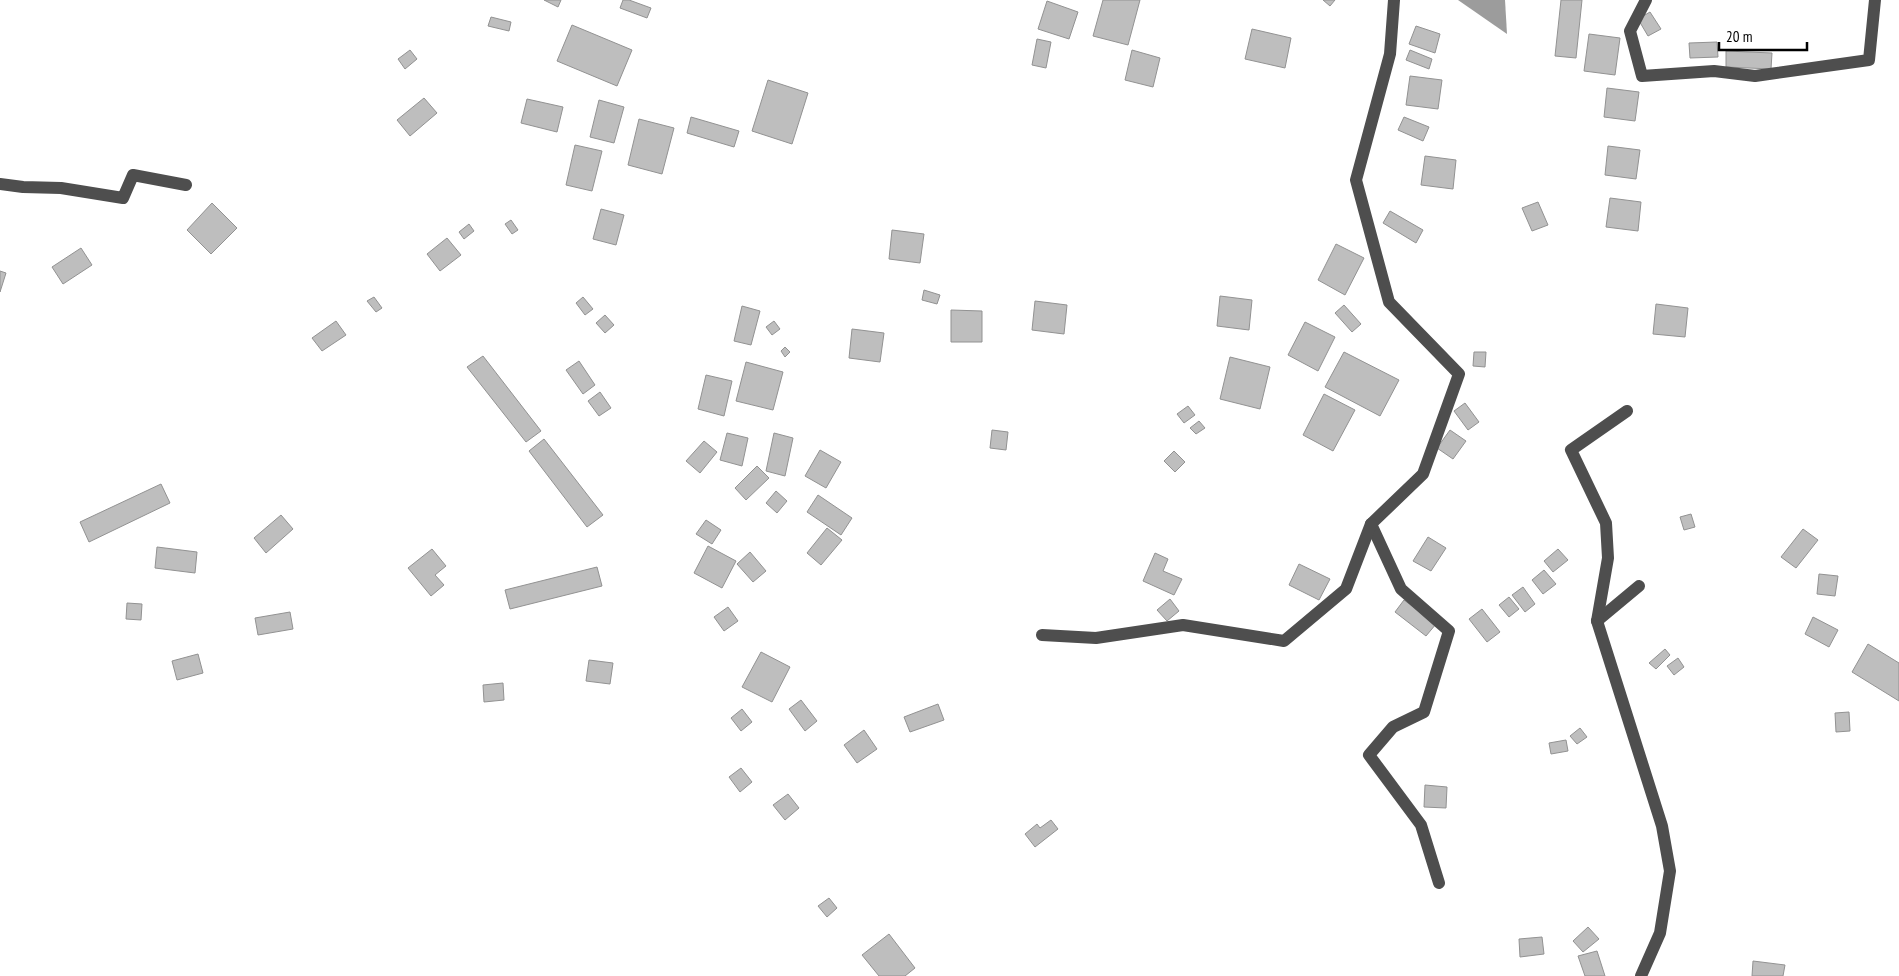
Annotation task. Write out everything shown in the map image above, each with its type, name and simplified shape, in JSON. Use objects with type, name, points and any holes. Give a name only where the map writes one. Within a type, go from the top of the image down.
[{"type":"street","points":[[1042,635],[1096,638],[1183,625],[1284,641],[1346,589],[1371,524],[1424,474],[1459,374],[1389,302],[1356,180],[1390,54],[1394,0]]},
{"type":"street","points":[[1646,0],[1630,31],[1642,76],[1714,72],[1755,76],[1869,60],[1875,0]]},
{"type":"street","points":[[0,184],[61,188],[123,198],[133,175],[186,185]]},
{"type":"street","points":[[1626,411],[1571,450],[1606,523],[1608,558],[1597,622],[1662,826],[1670,872],[1660,933],[1641,976]]},
{"type":"street","points":[[1371,524],[1401,589],[1449,631],[1424,712],[1393,727],[1369,754],[1421,825],[1439,883]]},
{"type":"street","points":[[1597,622],[1639,586]]},
{"type":"shaded area","points":[[1458,0],[1505,0],[1507,34]]},
{"type":"building","points":[[544,0],[561,0],[558,7]]},
{"type":"building","points":[[623,0],[629,0],[651,8],[647,18],[620,8]]},
{"type":"building","points":[[1103,0],[1140,0],[1128,45],[1093,36]]},
{"type":"building","points":[[1323,0],[1335,0],[1330,6]]},
{"type":"building","points":[[1561,0],[1582,0],[1576,58],[1555,56]]},
{"type":"building","points":[[1047,1],[1078,12],[1069,39],[1038,29]]},
{"type":"building","points":[[1650,12],[1661,29],[1648,36],[1638,19]]},
{"type":"building","points":[[491,17],[511,22],[509,31],[488,26]]},
{"type":"building","points":[[572,25],[632,50],[617,86],[557,61]]},
{"type":"building","points":[[1416,26],[1440,34],[1435,53],[1409,44]]},
{"type":"building","points":[[1252,29],[1291,38],[1285,68],[1245,59]]},
{"type":"building","points":[[1589,34],[1620,38],[1615,75],[1584,71]]},
{"type":"building","points":[[1037,39],[1051,42],[1046,68],[1032,65]]},
{"type":"building","points":[[1717,42],[1718,57],[1690,58],[1689,43]]},
{"type":"building","points":[[410,50],[417,59],[405,69],[398,59]]},
{"type":"building","points":[[1132,50],[1160,58],[1153,87],[1125,80]]},
{"type":"building","points":[[1410,50],[1432,59],[1429,69],[1406,60]]},
{"type":"building","points":[[1726,51],[1772,53],[1771,69],[1726,67]]},
{"type":"building","points":[[1410,76],[1442,80],[1438,109],[1406,105]]},
{"type":"building","points":[[768,80],[808,93],[792,144],[752,131]]},
{"type":"building","points":[[1607,88],[1639,92],[1635,121],[1604,117]]},
{"type":"building","points":[[424,98],[437,113],[410,136],[397,120]]},
{"type":"building","points":[[527,99],[563,107],[557,132],[521,123]]},
{"type":"building","points":[[599,100],[624,107],[614,143],[590,137]]},
{"type":"building","points":[[691,117],[739,131],[734,147],[687,133]]},
{"type":"building","points":[[1404,117],[1429,127],[1423,141],[1398,130]]},
{"type":"building","points":[[639,119],[674,128],[662,174],[628,165]]},
{"type":"building","points":[[575,145],[602,151],[592,191],[566,185]]},
{"type":"building","points":[[1608,146],[1640,150],[1636,179],[1605,175]]},
{"type":"building","points":[[1425,156],[1456,160],[1453,189],[1421,185]]},
{"type":"building","points":[[1610,198],[1641,202],[1638,231],[1606,227]]},
{"type":"building","points":[[1538,202],[1548,225],[1532,231],[1522,208]]},
{"type":"building","points":[[212,203],[237,228],[211,254],[187,230]]},
{"type":"building","points":[[601,209],[624,215],[616,245],[593,239]]},
{"type":"building","points":[[1390,211],[1423,230],[1416,243],[1383,223]]},
{"type":"building","points":[[511,220],[518,230],[512,234],[505,224]]},
{"type":"building","points":[[469,224],[474,231],[464,239],[459,232]]},
{"type":"building","points":[[892,230],[924,234],[920,263],[889,259]]},
{"type":"building","points":[[447,238],[461,255],[440,271],[427,254]]},
{"type":"building","points":[[1336,244],[1364,258],[1345,295],[1318,280]]},
{"type":"building","points":[[81,248],[92,265],[63,284],[52,267]]},
{"type":"building","points":[[0,271],[6,273],[0,292]]},
{"type":"building","points":[[924,290],[940,295],[937,304],[922,300]]},
{"type":"building","points":[[1220,296],[1252,300],[1249,330],[1217,326]]},
{"type":"building","points":[[374,297],[382,308],[376,312],[367,301]]},
{"type":"building","points":[[583,297],[593,309],[585,315],[576,303]]},
{"type":"building","points":[[1035,301],[1067,305],[1064,334],[1032,330]]},
{"type":"building","points":[[1656,304],[1688,308],[1685,337],[1653,334]]},
{"type":"building","points":[[1344,305],[1361,324],[1352,332],[1335,313]]},
{"type":"building","points":[[742,306],[760,311],[751,345],[734,341]]},
{"type":"building","points":[[951,310],[982,311],[982,342],[951,342]]},
{"type":"building","points":[[605,315],[614,325],[605,333],[596,323]]},
{"type":"building","points":[[336,321],[346,335],[322,351],[312,338]]},
{"type":"building","points":[[774,321],[780,329],[772,335],[766,327]]},
{"type":"building","points":[[1305,322],[1335,337],[1318,371],[1288,355]]},
{"type":"building","points":[[852,329],[884,333],[880,362],[849,358]]},
{"type":"building","points":[[785,347],[790,352],[785,357],[781,351]]},
{"type":"building","points":[[1344,352],[1399,380],[1380,416],[1325,387]]},
{"type":"building","points":[[1474,352],[1486,352],[1485,367],[1473,366]]},
{"type":"building","points":[[483,356],[541,431],[526,442],[467,367]]},
{"type":"building","points":[[1230,357],[1270,367],[1260,409],[1220,399]]},
{"type":"building","points":[[579,361],[595,385],[583,394],[566,370]]},
{"type":"building","points":[[746,362],[783,372],[773,410],[736,401]]},
{"type":"building","points":[[706,375],[732,381],[724,416],[698,409]]},
{"type":"building","points":[[600,392],[611,408],[599,416],[588,401]]},
{"type":"building","points":[[1324,394],[1355,410],[1333,451],[1303,435]]},
{"type":"building","points":[[1465,403],[1479,422],[1468,430],[1454,411]]},
{"type":"building","points":[[1188,406],[1195,415],[1184,423],[1177,414]]},
{"type":"building","points":[[1199,421],[1205,428],[1196,434],[1190,428]]},
{"type":"building","points":[[992,430],[1008,432],[1006,450],[990,448]]},
{"type":"building","points":[[1450,430],[1466,441],[1453,459],[1437,448]]},
{"type":"building","points":[[727,433],[748,438],[742,466],[720,460]]},
{"type":"building","points":[[774,433],[793,438],[785,476],[766,471]]},
{"type":"building","points":[[544,439],[603,515],[587,527],[529,451]]},
{"type":"building","points":[[704,441],[717,452],[700,473],[686,461]]},
{"type":"building","points":[[820,450],[841,462],[826,488],[805,476]]},
{"type":"building","points":[[1174,451],[1185,462],[1175,472],[1164,461]]},
{"type":"building","points":[[757,466],[769,478],[746,500],[735,488]]},
{"type":"building","points":[[161,484],[170,503],[89,542],[80,522]]},
{"type":"building","points":[[776,491],[787,501],[777,513],[766,503]]},
{"type":"building","points":[[818,495],[852,518],[841,535],[807,512]]},
{"type":"building","points":[[1691,514],[1695,527],[1684,530],[1680,517]]},
{"type":"building","points":[[281,515],[293,529],[266,553],[254,538]]},
{"type":"building","points":[[706,520],[721,530],[712,544],[696,534]]},
{"type":"building","points":[[827,528],[842,540],[821,565],[807,553]]},
{"type":"building","points":[[1803,529],[1818,540],[1796,568],[1781,557]]},
{"type":"building","points":[[1428,537],[1446,548],[1431,571],[1413,561]]},
{"type":"building","points":[[708,546],[736,561],[722,588],[694,573]]},
{"type":"building","points":[[157,547],[197,552],[195,573],[155,568]]},
{"type":"building","points":[[432,549],[446,566],[435,575],[444,585],[431,596],[408,568]]},
{"type":"building","points":[[1558,549],[1568,560],[1553,572],[1544,561]]},
{"type":"building","points":[[750,552],[766,571],[753,582],[737,564]]},
{"type":"building","points":[[1155,553],[1168,559],[1163,571],[1182,579],[1174,595],[1143,581]]},
{"type":"building","points":[[1299,564],[1330,579],[1319,600],[1289,585]]},
{"type":"building","points":[[597,567],[602,586],[510,609],[505,590]]},
{"type":"building","points":[[1544,570],[1556,584],[1543,594],[1532,580]]},
{"type":"building","points":[[1819,574],[1838,576],[1835,596],[1817,594]]},
{"type":"building","points":[[1523,587],[1535,604],[1525,612],[1512,595]]},
{"type":"building","points":[[1509,597],[1519,609],[1509,617],[1499,605]]},
{"type":"building","points":[[1170,599],[1179,611],[1167,621],[1157,610]]},
{"type":"building","points":[[1404,600],[1436,624],[1426,636],[1395,612]]},
{"type":"building","points":[[127,603],[142,604],[141,620],[126,619]]},
{"type":"building","points":[[728,607],[738,621],[724,631],[714,617]]},
{"type":"building","points":[[1482,609],[1500,632],[1487,642],[1469,619]]},
{"type":"building","points":[[290,612],[293,629],[258,635],[255,618]]},
{"type":"building","points":[[1813,617],[1838,630],[1829,647],[1805,634]]},
{"type":"building","points":[[1868,644],[1899,663],[1899,701],[1852,672]]},
{"type":"building","points":[[1665,649],[1670,655],[1656,669],[1649,663]]},
{"type":"building","points":[[761,652],[790,667],[772,702],[742,687]]},
{"type":"building","points":[[198,654],[203,673],[177,680],[172,661]]},
{"type":"building","points":[[1678,658],[1684,667],[1674,675],[1667,666]]},
{"type":"building","points":[[589,660],[613,663],[610,684],[586,681]]},
{"type":"building","points":[[503,683],[504,700],[484,702],[483,685]]},
{"type":"building","points":[[801,700],[817,721],[805,731],[789,709]]},
{"type":"building","points":[[938,704],[944,720],[910,732],[904,717]]},
{"type":"building","points":[[742,709],[752,722],[741,731],[731,718]]},
{"type":"building","points":[[1849,712],[1850,731],[1836,732],[1835,713]]},
{"type":"building","points":[[1580,728],[1587,737],[1577,744],[1570,736]]},
{"type":"building","points":[[864,730],[877,749],[857,763],[844,745]]},
{"type":"building","points":[[1566,740],[1568,751],[1551,754],[1549,743]]},
{"type":"building","points":[[741,768],[752,782],[740,792],[729,777]]},
{"type":"building","points":[[1425,785],[1447,787],[1446,808],[1424,807]]},
{"type":"building","points":[[788,794],[799,808],[785,820],[773,805]]},
{"type":"building","points":[[1051,820],[1058,829],[1035,847],[1025,834],[1037,824],[1040,828]]},
{"type":"building","points":[[829,898],[837,908],[827,917],[818,906]]},
{"type":"building","points":[[1588,927],[1599,939],[1583,952],[1573,941]]},
{"type":"building","points":[[889,934],[915,968],[905,976],[879,976],[862,955]]},
{"type":"building","points":[[1542,937],[1544,954],[1520,957],[1519,939]]},
{"type":"building","points":[[1597,951],[1605,976],[1585,976],[1578,956]]},
{"type":"building","points":[[1753,961],[1785,965],[1783,976],[1752,976]]}]
